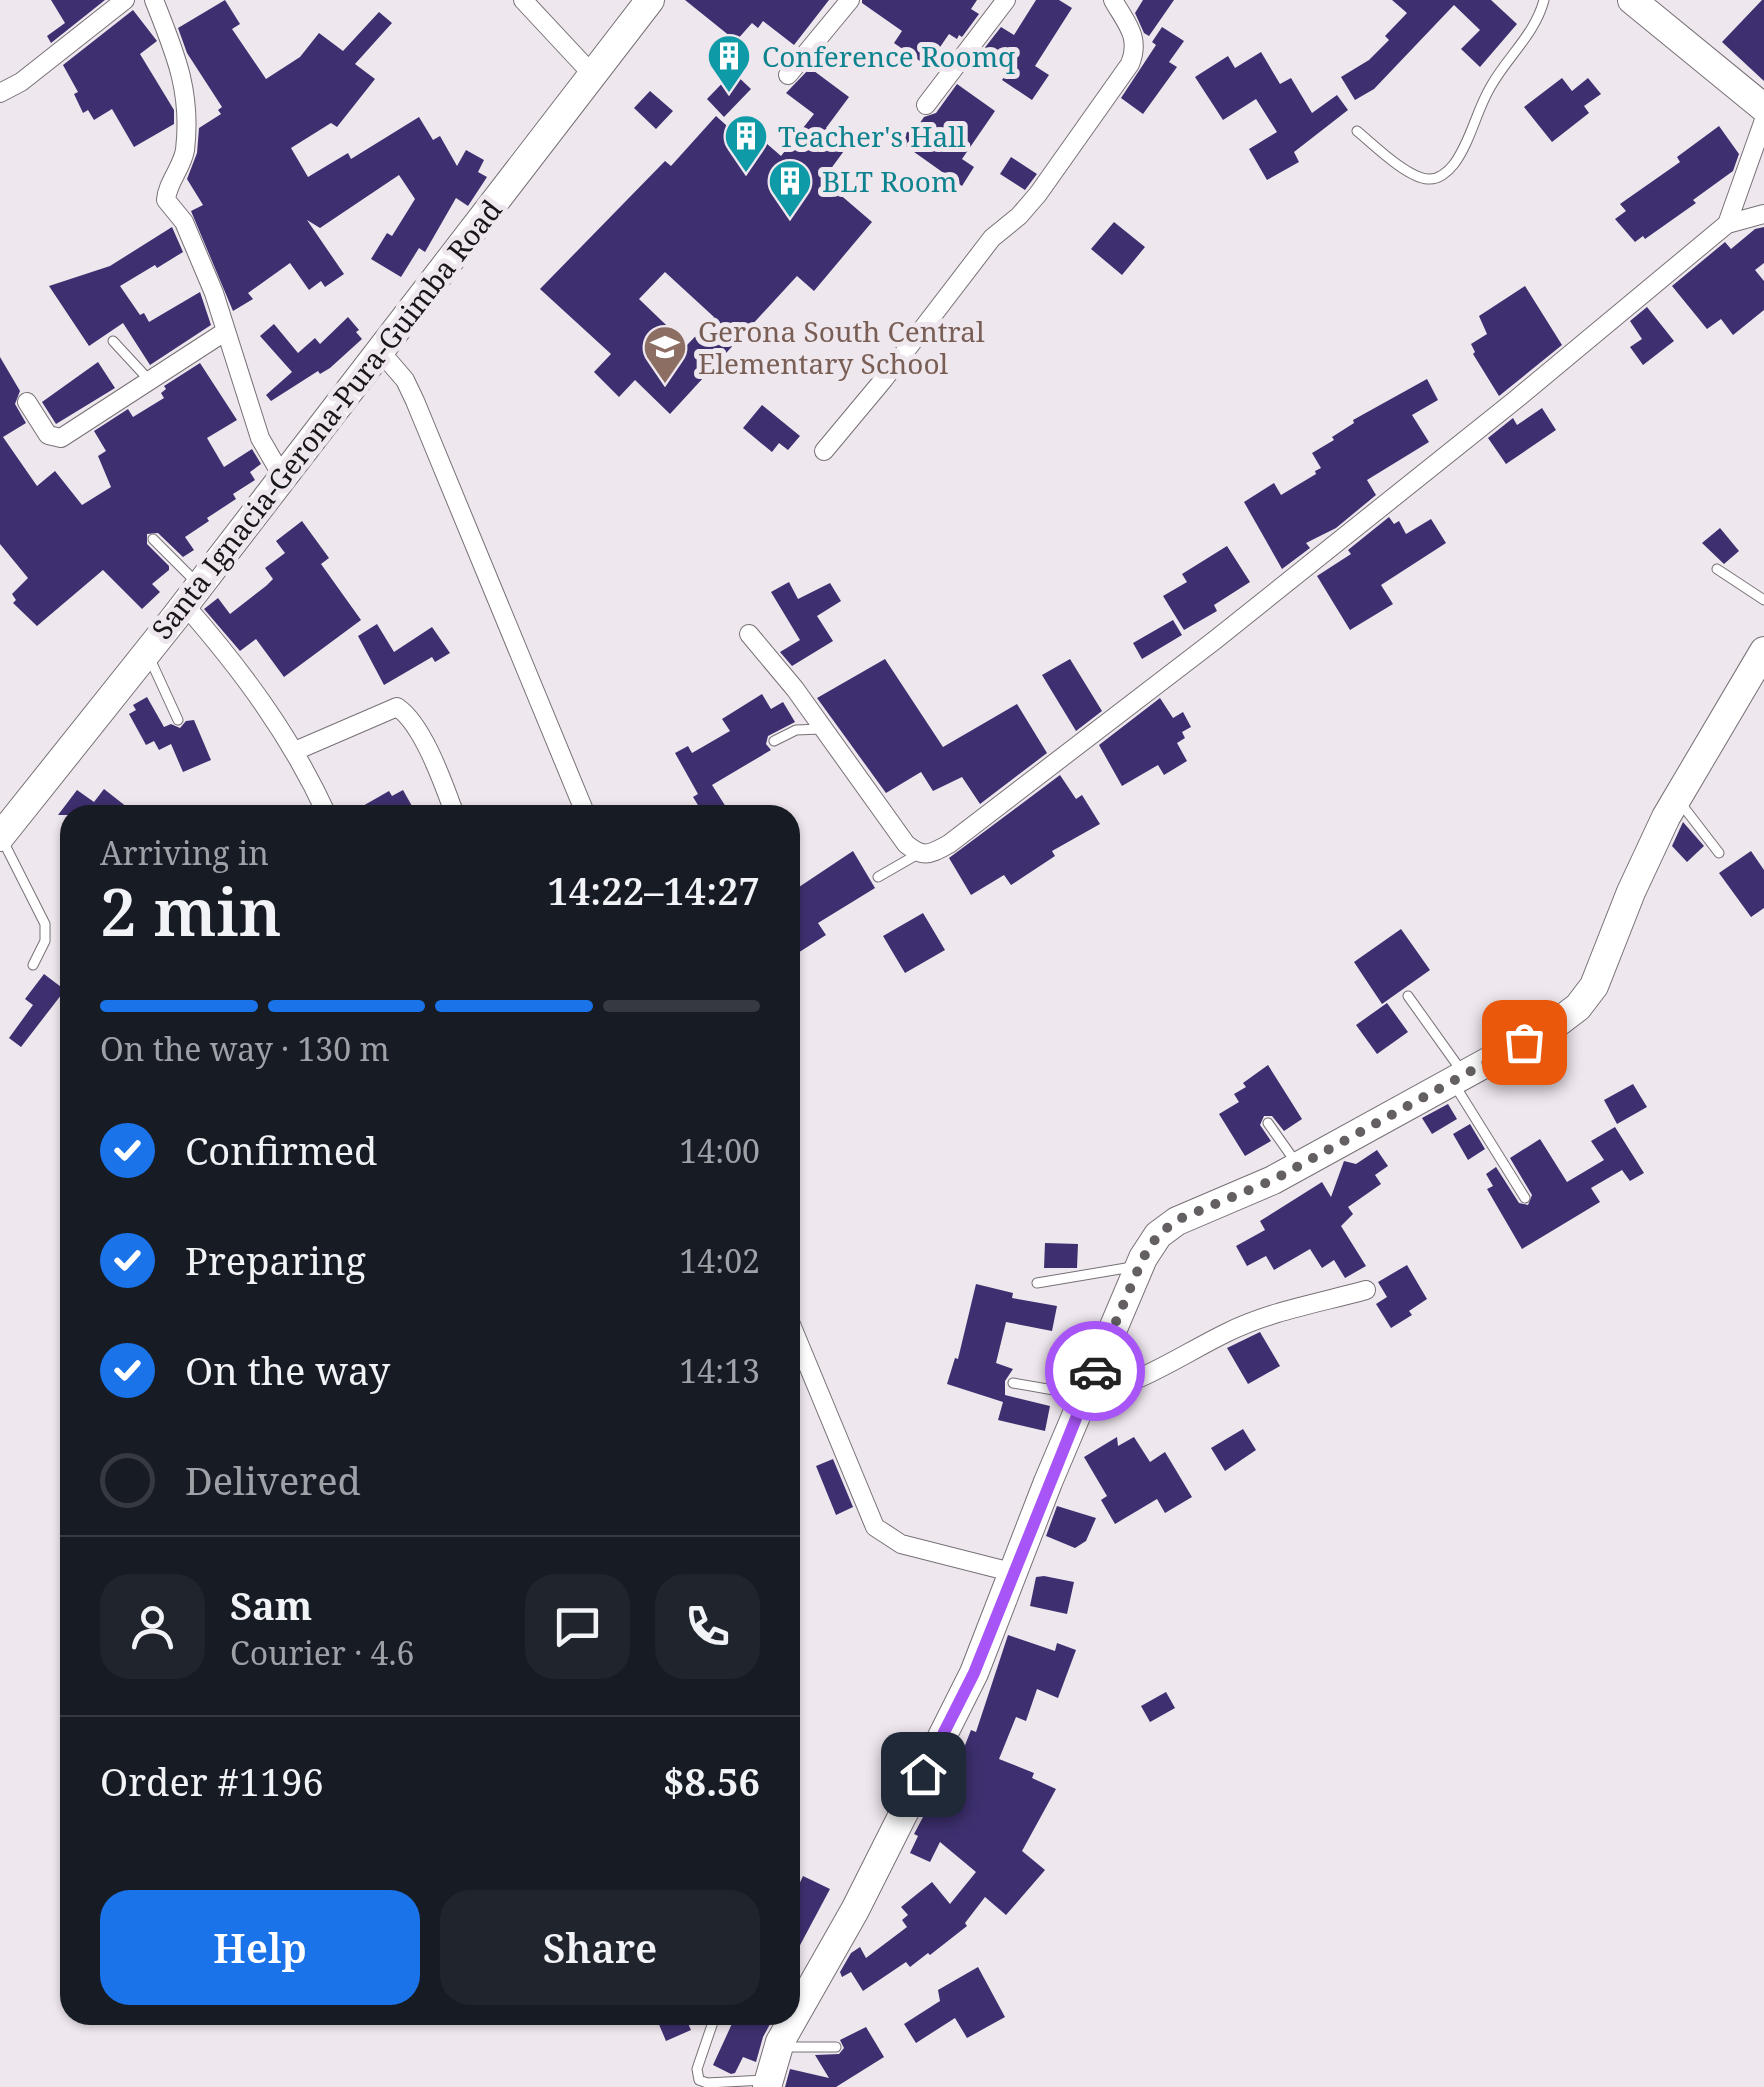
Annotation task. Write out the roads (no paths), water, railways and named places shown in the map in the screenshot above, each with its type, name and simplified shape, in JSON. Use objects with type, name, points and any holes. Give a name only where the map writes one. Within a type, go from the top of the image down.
[{"type":"street","points":[[0,94],[21,82],[125,0]]},
{"type":"street","points":[[154,0],[187,96],[184,154],[166,200],[184,222],[214,293],[260,438],[282,476]]},
{"type":"street","points":[[523,0],[592,74]]},
{"type":"street","name":"Santa Ignacia-Gerona-Pura-Guimba Road","points":[[0,837],[650,0]]},
{"type":"street","points":[[788,75],[850,0]]},
{"type":"street","points":[[926,104],[1006,0]]},
{"type":"street","points":[[824,451],[992,238],[1038,194],[1130,64],[1136,49],[1113,0]]},
{"type":"street","points":[[1632,0],[1764,108]]},
{"type":"street","points":[[1726,224],[1764,120]]},
{"type":"street","points":[[749,634],[795,689],[906,844],[926,856],[949,844],[1215,640],[1529,390],[1726,224],[1764,214]]},
{"type":"street","points":[[28,402],[48,435],[61,438],[226,330]]},
{"type":"street","points":[[380,350],[405,380],[415,401],[582,805]]},
{"type":"street","points":[[192,594],[295,751],[321,805]]},
{"type":"street","points":[[800,2002],[854,1910],[974,1673],[1085,1395],[1140,1266],[1158,1235],[1177,1220],[1298,1167],[1554,1026],[1578,1007],[1594,986],[1631,892],[1677,799],[1764,651]]},
{"type":"street","points":[[295,751],[396,707],[407,714],[417,729],[451,805]]},
{"type":"street","points":[[1085,1395],[1116,1390],[1226,1333],[1279,1312],[1366,1290]]},
{"type":"street","points":[[800,1346],[875,1527],[902,1544],[1015,1572]]},
{"type":"street","points":[[768,2083],[789,2025]]},
{"type":"lane","points":[[1356,132],[1408,172],[1427,179],[1442,176],[1461,152],[1494,82],[1540,18],[1544,0]]},
{"type":"lane","points":[[112,341],[150,381]]},
{"type":"lane","points":[[153,539],[192,594]]},
{"type":"lane","points":[[1716,569],[1764,600]]},
{"type":"lane","points":[[146,652],[178,720]]},
{"type":"lane","points":[[774,741],[796,730],[823,729]]},
{"type":"lane","points":[[1677,799],[1719,854]]},
{"type":"lane","points":[[0,837],[42,914],[46,941],[33,966]]},
{"type":"lane","points":[[878,876],[918,854]]},
{"type":"lane","points":[[1408,996],[1459,1078],[1525,1198]]},
{"type":"lane","points":[[1268,1124],[1298,1167]]},
{"type":"lane","points":[[1037,1283],[1140,1266]]},
{"type":"lane","points":[[1013,1384],[1085,1395]]},
{"type":"lane","points":[[712,2025],[697,2069],[699,2080],[768,2083]]},
{"type":"lane","points":[[778,2048],[836,2047]]},
{"type":"place","name":"Conference Roomq","points":[[729,94]]},
{"type":"place","name":"Teacher's Hall","points":[[746,174]]},
{"type":"place","name":"BLT Room","points":[[790,219]]},
{"type":"place","name":"Gerona South Central Elementary School","points":[[665,385]]}]
